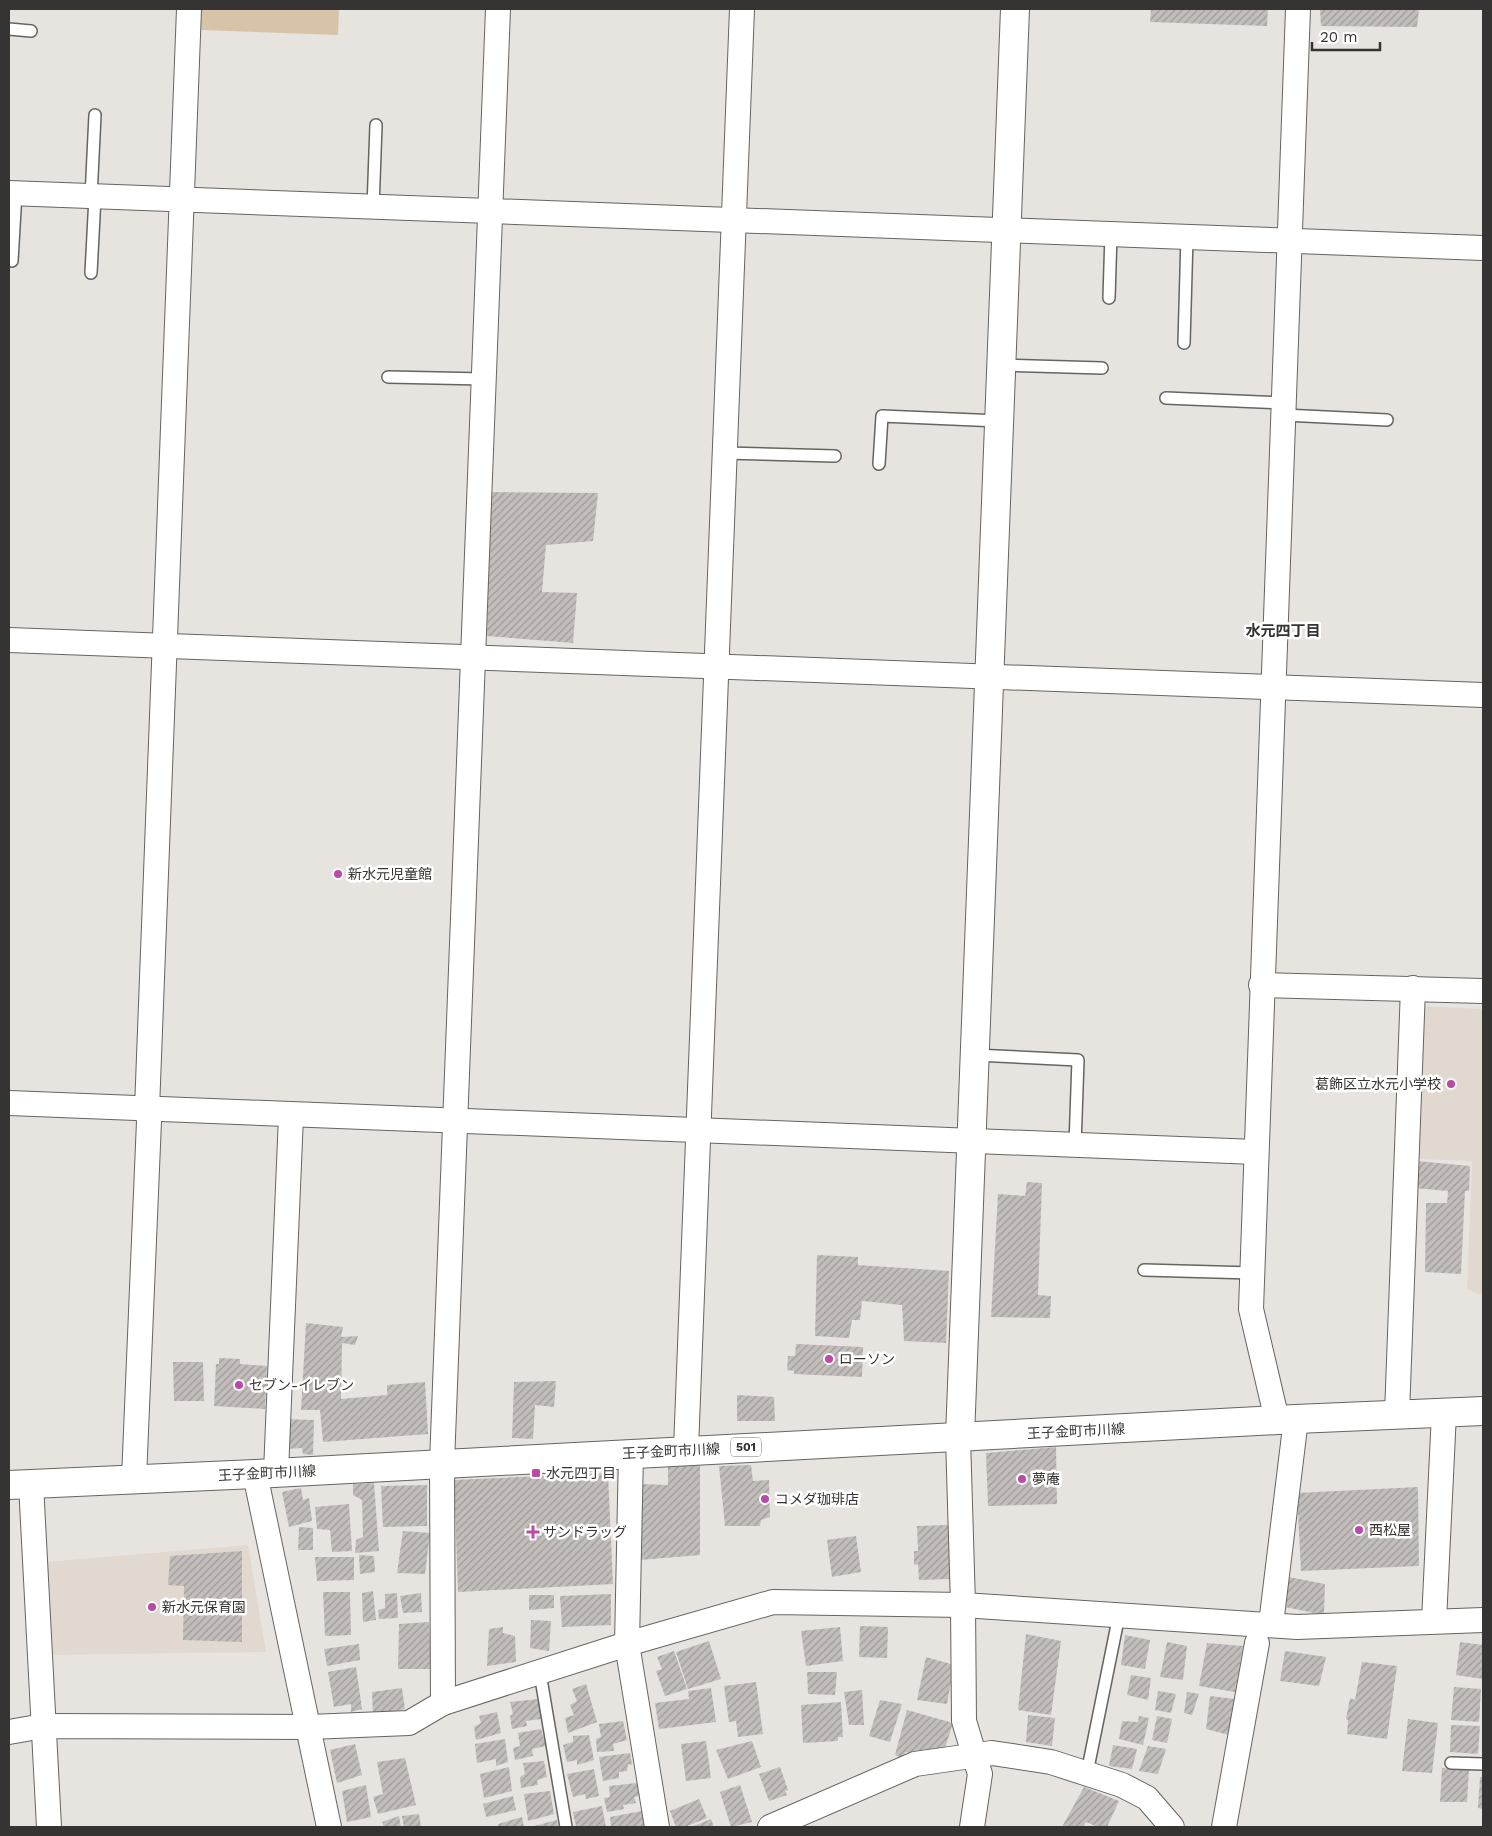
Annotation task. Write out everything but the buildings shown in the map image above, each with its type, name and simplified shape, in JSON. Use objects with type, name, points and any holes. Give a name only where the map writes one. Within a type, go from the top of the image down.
[{"type":"street","points":[[134,1479],[150,1121],[146,1109],[189,9]]},
{"type":"street","points":[[443,1703],[442,1463],[475,656],[498,9]]},
{"type":"street","points":[[686,1450],[742,9]]},
{"type":"street","points":[[972,1827],[980,1774],[976,1754],[964,1721],[959,1437],[1016,9]]},
{"type":"street","points":[[1271,1624],[1287,1419],[1251,1309],[1261,985],[1285,409],[1298,9]]},
{"type":"street","points":[[12,193],[373,208],[1483,248]]},
{"type":"street","points":[[9,640],[1483,695]]},
{"type":"street","points":[[1261,985],[1483,991]]},
{"type":"street","points":[[1397,1414],[1413,988]]},
{"type":"street","points":[[9,1103],[291,1116],[456,1120],[1256,1152]]},
{"type":"street","points":[[291,1116],[266,1473],[309,1727],[329,1827]]},
{"type":"street","name":"王子金町市川線","points":[[20,1484],[266,1473],[1287,1419],[1483,1411]]},
{"type":"street","points":[[1434,1621],[1444,1413]]},
{"type":"street","points":[[631,1453],[627,1644],[657,1827]]},
{"type":"street","points":[[20,1484],[43,1726],[49,1827]]},
{"type":"street","points":[[9,1732],[43,1726],[309,1727],[409,1723],[443,1703],[627,1644],[773,1602],[963,1605],[1332,1627],[1483,1620]]},
{"type":"street","points":[[1224,1827],[1257,1643]]},
{"type":"street","points":[[770,1827],[915,1764],[992,1753],[1051,1762],[1122,1785],[1146,1798],[1172,1827]]},
{"type":"lane","points":[[9,29],[32,31]]},
{"type":"lane","points":[[91,273],[95,114]]},
{"type":"lane","points":[[373,208],[376,125]]},
{"type":"lane","points":[[12,193],[12,261]]},
{"type":"lane","points":[[1109,298],[1111,234]]},
{"type":"lane","points":[[1184,343],[1187,237]]},
{"type":"lane","points":[[1001,365],[1102,368]]},
{"type":"lane","points":[[388,377],[484,379]]},
{"type":"lane","points":[[1166,398],[1387,420]]},
{"type":"lane","points":[[879,464],[882,416],[1000,421]]},
{"type":"lane","points":[[725,453],[835,456]]},
{"type":"lane","points":[[975,1055],[1078,1060],[1075,1145]]},
{"type":"lane","points":[[1144,1270],[1252,1274]]},
{"type":"lane","points":[[1087,1773],[1118,1615]]},
{"type":"lane","points":[[540,1673],[566,1827]]},
{"type":"lane","points":[[1451,1763],[1483,1764]]},
{"type":"shaded area","points":[[201,9],[339,9],[338,35],[201,30]]},
{"type":"shaded area","name":"葛飾区立水元小学校","points":[[1423,1006],[1483,1009],[1483,1296],[1467,1289],[1472,1161],[1417,1159]]},
{"type":"shaded area","name":"新水元保育園","points":[[248,1545],[266,1652],[47,1655],[45,1562]]},
{"type":"place","name":"新水元児童館","points":[[338,874]]},
{"type":"place","name":"葛飾区立水元小学校","points":[[1451,1084]]},
{"type":"place","name":"ローソン","points":[[829,1359]]},
{"type":"place","name":"セブン-イレブン","points":[[239,1385]]},
{"type":"place","name":"水元四丁目","points":[[536,1473]]},
{"type":"place","name":"夢庵","points":[[1022,1479]]},
{"type":"place","name":"コメダ珈琲店","points":[[765,1499]]},
{"type":"place","name":"西松屋","points":[[1359,1530]]},
{"type":"place","name":"サンドラッグ","points":[[533,1532]]},
{"type":"place","name":"新水元保育園","points":[[152,1607]]},
{"type":"district","name":"水元四丁目","points":[[1283,631]]}]
